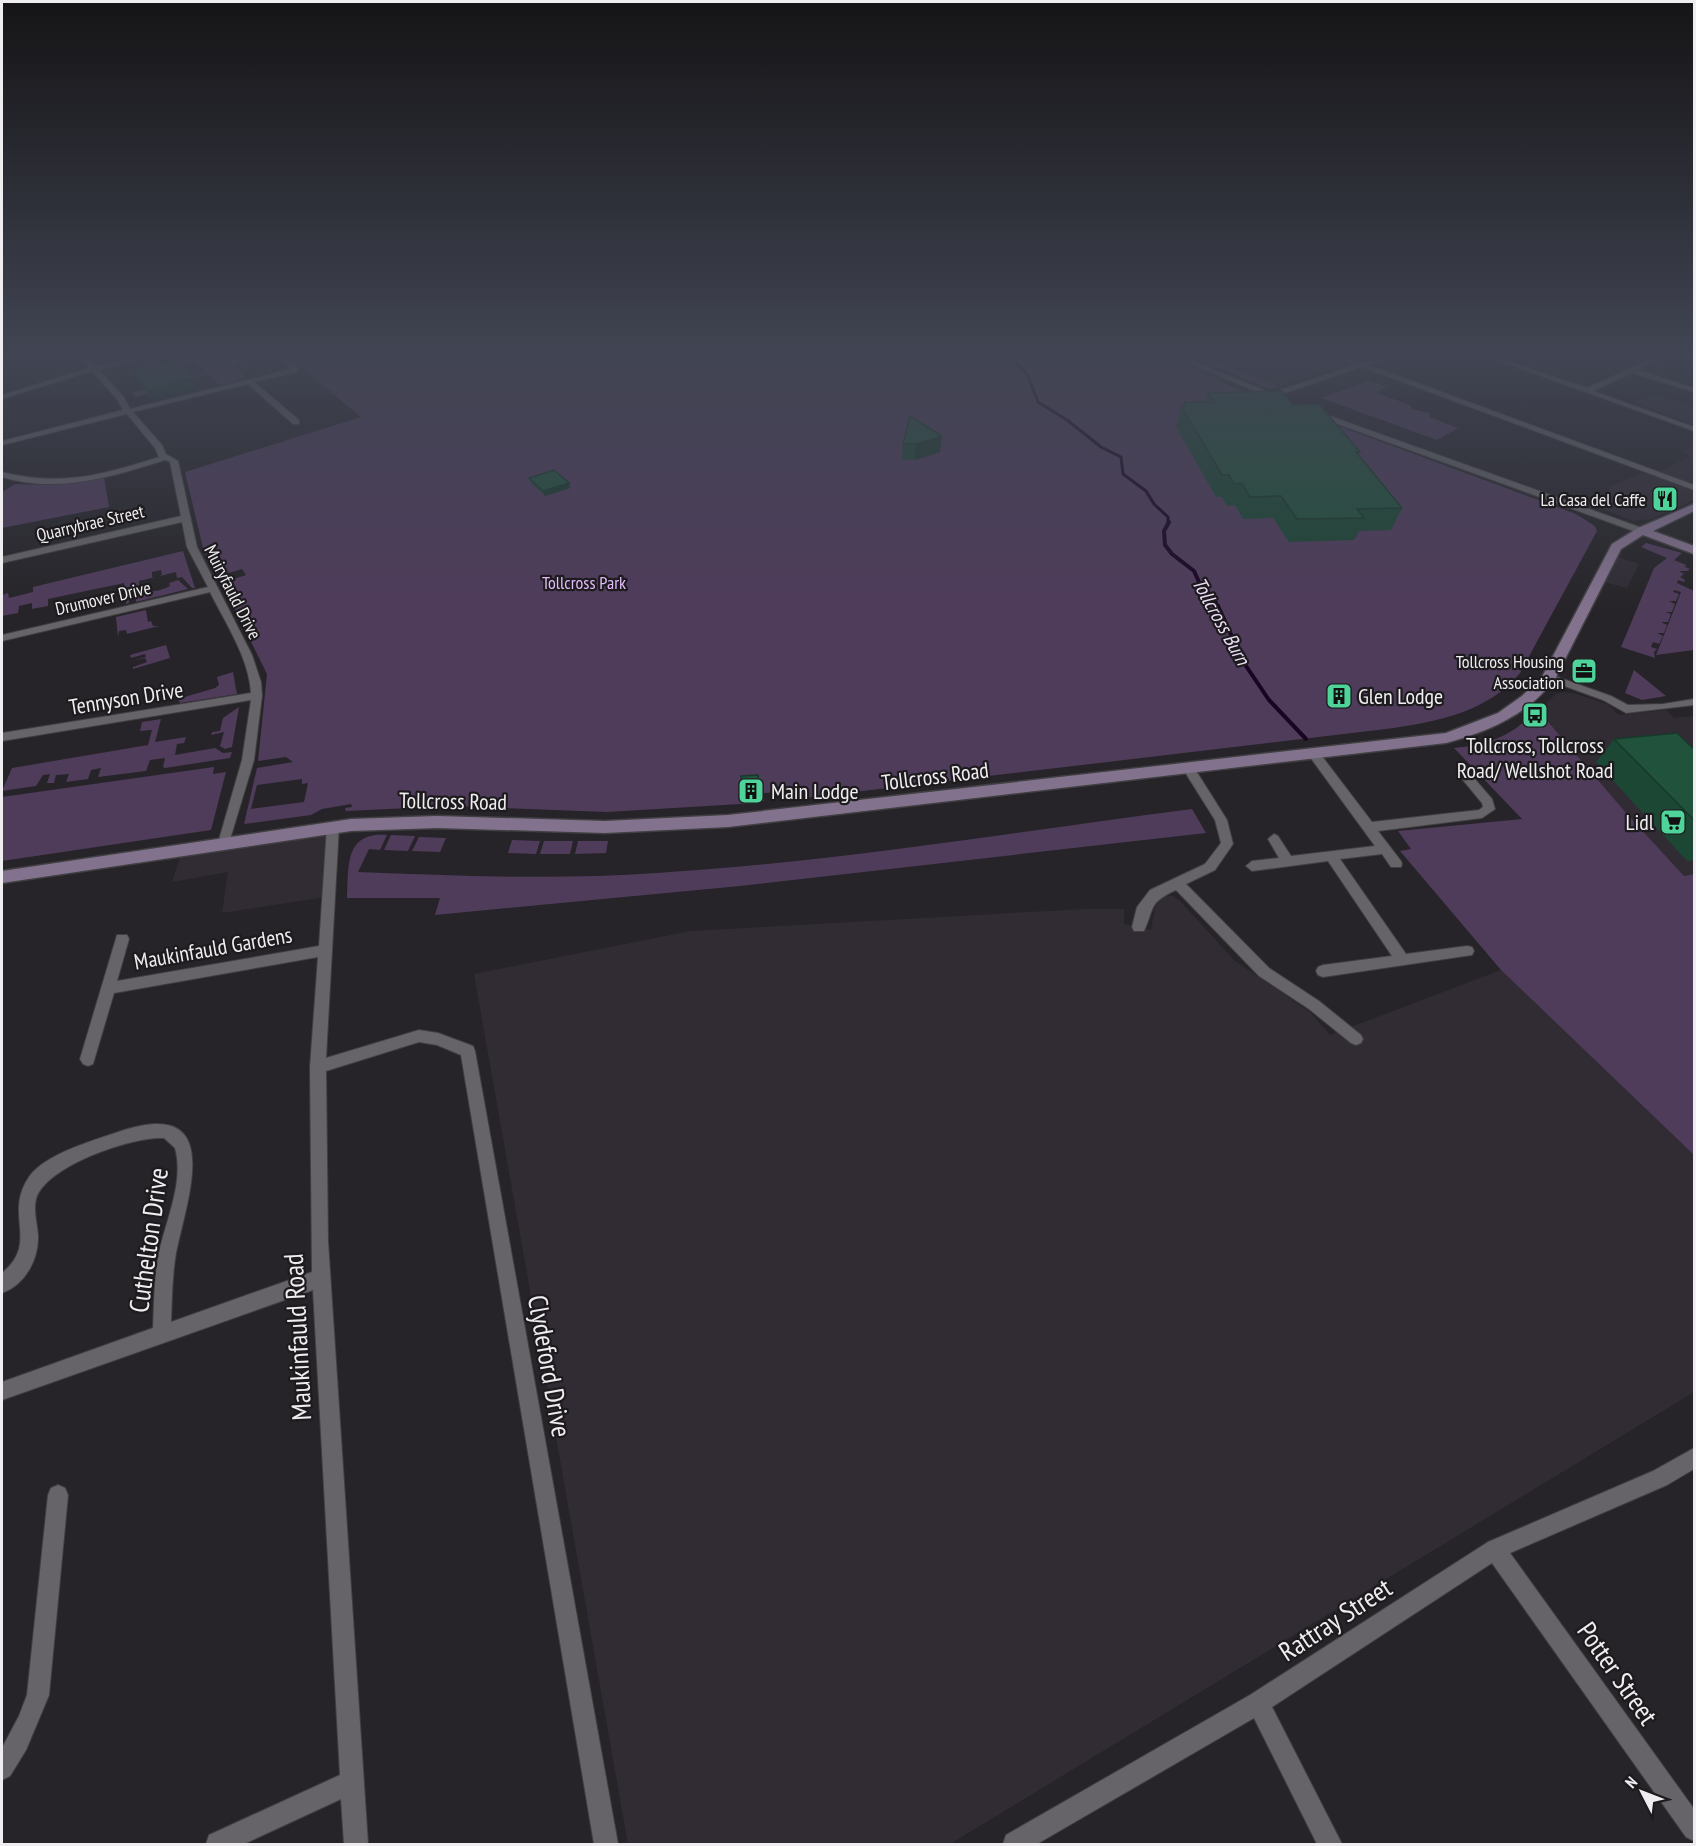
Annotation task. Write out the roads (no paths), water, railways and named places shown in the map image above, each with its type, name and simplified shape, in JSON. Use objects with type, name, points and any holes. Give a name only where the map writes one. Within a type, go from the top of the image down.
[{"type":"street","points":[[2,443],[17,439]]},
{"type":"street","name":"Muiryfauld Drive","points":[[152,439],[175,464],[192,547],[247,655],[254,676],[256,696],[248,760],[224,843]]},
{"type":"street","points":[[1388,439],[1695,550]]},
{"type":"street","points":[[1564,439],[1695,488]]},
{"type":"street","points":[[2,474],[37,482],[73,480],[166,457]]},
{"type":"street","name":"Tollcross Road","points":[[2,877],[333,826],[393,822],[580,827],[689,825],[777,817],[1189,769],[1460,735],[1518,708],[1536,693],[1549,677],[1614,550],[1624,540],[1695,507]]},
{"type":"street","name":"Quarrybrae Street","points":[[2,560],[186,518]]},
{"type":"street","name":"Drumover Drive","points":[[2,639],[212,589]]},
{"type":"street","points":[[1549,677],[1607,698],[1626,709],[1695,702]]},
{"type":"street","name":"Tennyson Drive","points":[[2,737],[256,696]]},
{"type":"street","points":[[1314,754],[1396,864]]},
{"type":"street","points":[[1139,927],[1144,908],[1155,894],[1210,867],[1227,844],[1221,820],[1189,769]]},
{"type":"street","points":[[1370,827],[1482,814],[1489,809],[1488,801],[1469,780]]},
{"type":"street","name":"Maukinfauld Road","points":[[333,826],[318,1066],[321,1278],[356,1845]]},
{"type":"street","points":[[1274,840],[1287,861]]},
{"type":"street","points":[[1252,866],[1385,849]]},
{"type":"street","points":[[1331,856],[1403,961]]},
{"type":"street","points":[[1177,883],[1264,972],[1314,1005],[1356,1039]]},
{"type":"street","name":"Maukinfauld Gardens","points":[[88,1059],[122,939]]},
{"type":"street","name":"Maukinfauld Gardens","points":[[108,988],[326,950]]},
{"type":"street","points":[[1323,971],[1467,951]]},
{"type":"street","name":"Clydeford Drive","points":[[318,1066],[419,1036],[438,1039],[468,1051],[606,1845]]},
{"type":"street","name":"Cuthelton Drive","points":[[2,1284],[22,1266],[30,1253],[31,1241],[26,1208],[29,1193],[48,1170],[132,1135],[164,1131],[174,1134],[181,1143],[185,1156],[164,1275],[162,1334]]},
{"type":"street","points":[[2,1391],[321,1278]]},
{"type":"street","name":"Rattray Street","points":[[1015,1845],[1258,1703],[1495,1549],[1660,1478],[1695,1458]]},
{"type":"street","points":[[2,1768],[30,1719],[38,1695],[58,1495]]},
{"type":"street","name":"Potter Street","points":[[1495,1549],[1695,1829]]},
{"type":"street","points":[[1258,1703],[1330,1845]]},
{"type":"street","points":[[218,1845],[352,1782]]},
{"type":"waterway","name":"Tollcross Burn","points":[[1091,439],[1121,457],[1123,474],[1146,491],[1154,504],[1168,517],[1168,524]]},
{"type":"waterway","name":"Tollcross Burn","points":[[1168,524],[1164,531],[1165,545],[1172,554],[1194,571],[1199,582],[1218,606],[1244,663],[1269,700],[1306,739]]},
{"type":"place","name":"La Casa del Caffe","points":[[1665,499]]},
{"type":"place","name":"Tollcross Housing Association","points":[[1584,671]]},
{"type":"place","name":"Glen Lodge","points":[[1339,696]]},
{"type":"place","name":"Tollcross, Tollcross Road/ Wellshot Road","points":[[1535,715]]},
{"type":"place","name":"Main Lodge","points":[[751,791]]},
{"type":"place","name":"Lidl","points":[[1673,822]]},
{"type":"park label","name":"Tollcross Park","points":[[584,582]]}]
